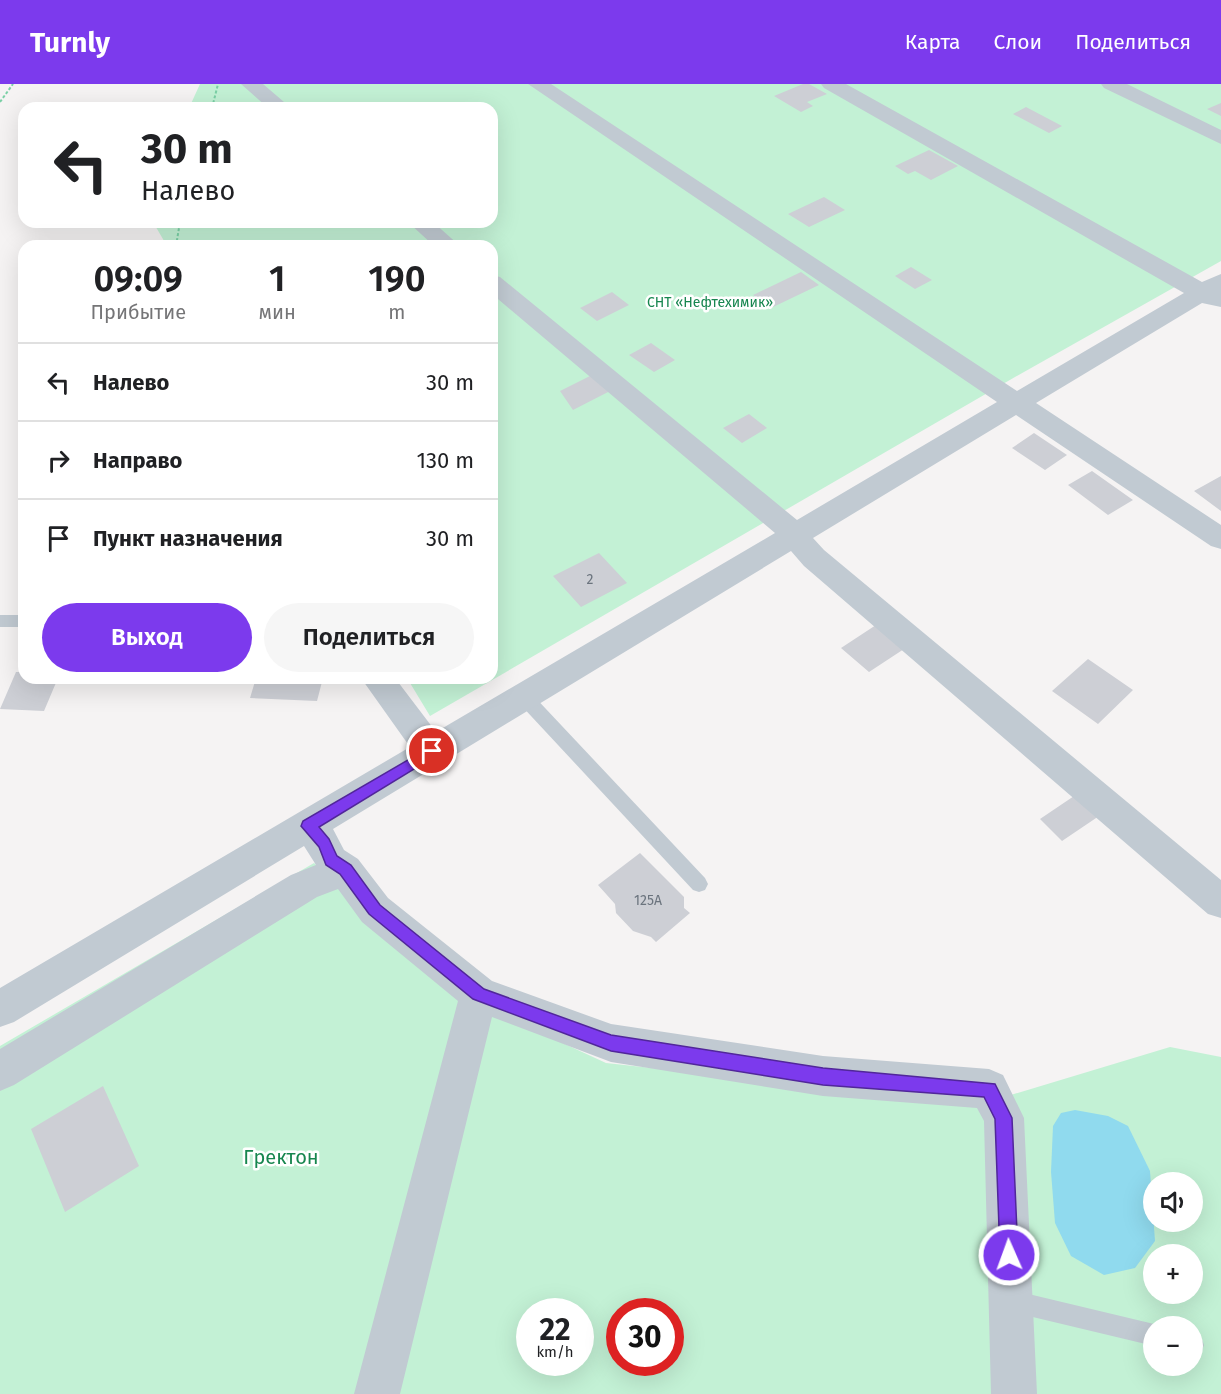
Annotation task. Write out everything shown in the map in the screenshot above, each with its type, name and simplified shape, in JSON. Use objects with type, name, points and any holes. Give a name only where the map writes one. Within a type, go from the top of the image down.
[{"type":"street","points":[[251,84],[273,102]]},
{"type":"street","points":[[538,84],[1221,539]]},
{"type":"street","points":[[831,84],[1215,292]]},
{"type":"street","points":[[1111,84],[1221,138]]},
{"type":"street","points":[[426,228],[441,240]]},
{"type":"street","points":[[498,287],[777,517],[814,558],[1221,902]]},
{"type":"street","points":[[0,1010],[1017,403],[1215,292]]},
{"type":"street","points":[[382,684],[432,751]]},
{"type":"street","points":[[309,826],[324,843],[331,860],[345,870],[375,910],[479,994],[611,1043],[823,1076],[989,1089],[1004,1118],[1014,1394]]},
{"type":"street","points":[[0,1071],[304,886],[345,870]]},
{"type":"street","points":[[377,1394],[479,994]]},
{"type":"lane","points":[[0,621],[18,621]]},
{"type":"lane","points":[[524,697],[699,884]]},
{"type":"lane","points":[[1010,1300],[1143,1332]]},
{"type":"path","points":[[0,102],[13,84]]},
{"type":"path","points":[[214,102],[218,84]]},
{"type":"green space","name":"СНТ «Нефтехимик»","points":[[200,84],[1221,84],[1221,261],[1015,377],[498,677],[498,240],[164,240],[156,228],[498,228],[498,102],[192,102]]},
{"type":"green space","name":"СНТ «Нефтехимик»","points":[[411,684],[485,684],[430,716]]},
{"type":"green space","name":"Гректон","points":[[314,863],[454,993],[606,1063],[981,1104],[1170,1047],[1221,1057],[1221,1394],[0,1394],[0,1046]]},
{"type":"water","points":[[1075,1110],[1108,1116],[1128,1126],[1150,1171],[1143,1172],[1143,1232],[1154,1232],[1155,1241],[1153,1244],[1143,1244],[1143,1257],[1135,1268],[1104,1275],[1071,1256],[1055,1223],[1051,1172],[1053,1126],[1061,1113]]},
{"type":"building","points":[[803,84],[809,84],[827,94],[807,102],[813,106],[801,112],[774,96]]},
{"type":"building","points":[[1221,103],[1221,116],[1207,109]]},
{"type":"building","points":[[1026,107],[1062,126],[1049,133],[1013,114]]},
{"type":"building","points":[[929,150],[958,166],[931,180],[915,171],[908,174],[895,166]]},
{"type":"building","points":[[824,197],[845,210],[809,227],[788,214]]},
{"type":"building","points":[[911,267],[932,280],[915,289],[895,276]]},
{"type":"building","points":[[801,272],[819,285],[771,308],[753,295]]},
{"type":"building","points":[[612,292],[629,305],[597,321],[580,308]]},
{"type":"building","points":[[651,343],[675,360],[654,372],[629,355]]},
{"type":"building","points":[[594,374],[612,390],[573,410],[560,391]]},
{"type":"building","points":[[749,414],[767,428],[742,443],[723,428]]},
{"type":"building","points":[[1034,433],[1067,455],[1045,470],[1012,448]]},
{"type":"building","points":[[1092,471],[1133,500],[1108,515],[1068,485]]},
{"type":"building","points":[[1221,476],[1221,511],[1194,491]]},
{"type":"building","points":[[599,553],[627,583],[581,607],[553,576]]},
{"type":"building","points":[[876,625],[904,649],[869,672],[841,648]]},
{"type":"building","points":[[1088,659],[1133,690],[1098,724],[1052,691]]},
{"type":"building","points":[[16,672],[18,672],[18,684],[55,684],[44,711],[0,709]]},
{"type":"building","points":[[254,684],[321,684],[317,701],[250,698]]},
{"type":"building","points":[[1080,792],[1102,814],[1062,841],[1040,819]]},
{"type":"building","points":[[640,853],[684,897],[684,908],[690,913],[656,942],[651,937],[633,931],[616,913],[615,904],[598,885]]},
{"type":"building","points":[[103,1086],[139,1166],[65,1212],[31,1129]]},
{"type":"route","points":[[432,751],[309,826],[324,843],[331,860],[345,870],[375,910],[479,994],[611,1043],[823,1076],[989,1089],[1004,1118],[1009,1255]]}]
